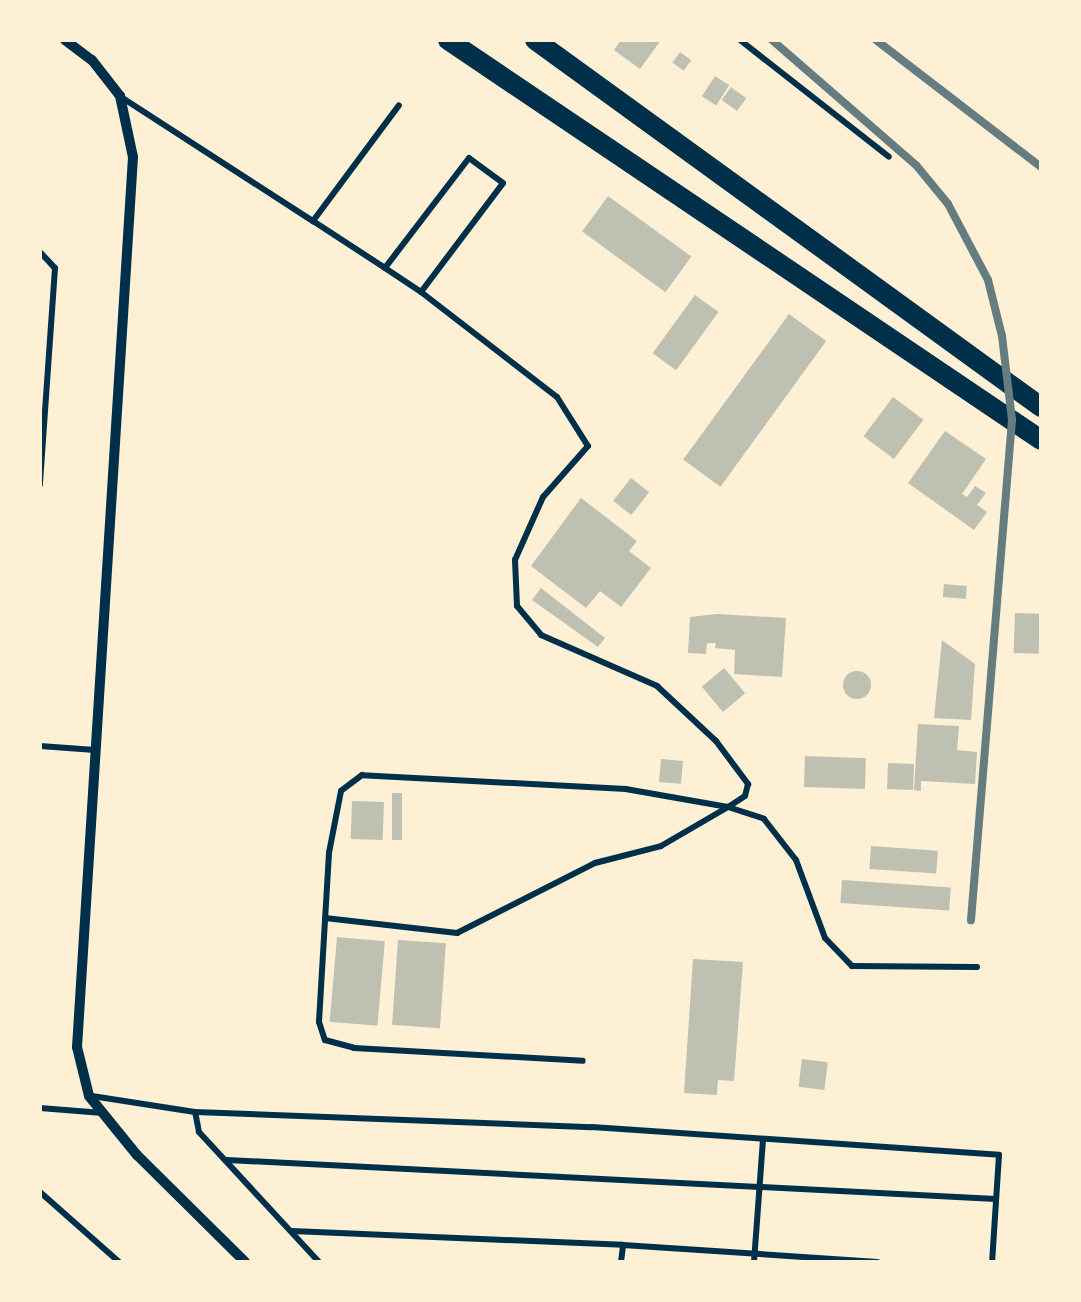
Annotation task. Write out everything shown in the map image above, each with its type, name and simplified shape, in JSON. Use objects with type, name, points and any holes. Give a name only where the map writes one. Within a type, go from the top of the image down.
[{"type":"main road","points":[[448,40],[1041,440]]},
{"type":"main road","points":[[535,40],[1041,407]]},
{"type":"street","points":[[65,40],[92,60],[120,96],[133,157],[77,1048],[89,1096],[102,1113],[246,1262]]},
{"type":"lane","points":[[740,40],[889,157]]},
{"type":"lane","points":[[120,96],[421,292],[558,397],[588,446],[543,498],[515,560],[518,606],[541,635],[658,686],[716,742],[748,784],[745,796],[661,846],[595,863],[457,933],[325,918]]},
{"type":"lane","points":[[313,221],[399,105]]},
{"type":"lane","points":[[385,268],[468,158],[502,183],[421,292]]},
{"type":"lane","points":[[40,252],[55,268],[40,484]]},
{"type":"lane","points":[[40,746],[94,750]]},
{"type":"lane","points":[[583,1061],[354,1048],[325,1040],[319,1022],[325,918],[340,790],[362,775],[626,789],[728,807],[764,818],[796,860],[825,938],[852,966],[977,968]]},
{"type":"lane","points":[[89,1096],[195,1112],[763,1139],[999,1155],[992,1262]]},
{"type":"lane","points":[[40,1108],[102,1113]]},
{"type":"lane","points":[[195,1112],[199,1132],[319,1262]]},
{"type":"lane","points":[[754,1258],[763,1139]]},
{"type":"lane","points":[[225,1160],[996,1199]]},
{"type":"lane","points":[[40,1192],[119,1262]]},
{"type":"lane","points":[[291,1231],[624,1245],[754,1258],[877,1262]]},
{"type":"lane","points":[[621,1262],[624,1245]]},
{"type":"building","points":[[621,40],[661,40],[640,69],[614,50]]},
{"type":"building","points":[[680,52],[691,60],[684,71],[672,63]]},
{"type":"building","points":[[715,76],[729,85],[716,105],[702,96]]},
{"type":"building","points":[[731,87],[746,98],[737,111],[722,100]]},
{"type":"building","points":[[608,196],[691,257],[665,292],[582,232]]},
{"type":"building","points":[[695,295],[718,312],[676,370],[653,353]]},
{"type":"building","points":[[789,314],[826,341],[720,487],[683,460]]},
{"type":"building","points":[[893,397],[923,420],[894,459],[864,436]]},
{"type":"building","points":[[945,431],[986,459],[962,494],[967,497],[975,486],[986,493],[977,505],[987,512],[974,530],[908,483]]},
{"type":"building","points":[[631,478],[649,492],[631,515],[613,501]]},
{"type":"building","points":[[581,498],[637,541],[629,551],[651,568],[621,607],[600,591],[586,608],[531,566]]},
{"type":"building","points":[[944,584],[967,586],[966,599],[943,597]]},
{"type":"building","points":[[541,588],[605,638],[598,647],[532,600]]},
{"type":"building","points":[[1015,613],[1040,614],[1039,654],[1014,653]]},
{"type":"building","points":[[717,614],[786,618],[782,677],[734,674],[735,650],[715,648],[716,643],[707,643],[706,654],[688,653],[690,617]]},
{"type":"building","points":[[942,640],[975,664],[971,720],[934,718]]},
{"type":"building","points":[[724,668],[745,693],[723,712],[702,687]]},
{"type":"building","points":[[857,671],[867,675],[871,685],[867,695],[857,699],[847,695],[843,685],[847,675]]},
{"type":"building","points":[[918,724],[959,726],[957,750],[977,752],[975,784],[921,781],[921,791],[914,790]]},
{"type":"building","points":[[805,756],[866,758],[865,789],[804,787]]},
{"type":"building","points":[[661,759],[683,761],[681,784],[659,782]]},
{"type":"building","points":[[888,763],[914,764],[913,790],[887,789]]},
{"type":"building","points":[[392,793],[402,793],[402,840],[392,840]]},
{"type":"building","points":[[352,801],[384,802],[383,840],[351,839]]},
{"type":"building","points":[[871,846],[938,851],[936,874],[869,869]]},
{"type":"building","points":[[842,880],[951,888],[949,911],[840,903]]},
{"type":"building","points":[[337,937],[385,941],[377,1026],[330,1022]]},
{"type":"building","points":[[398,940],[446,943],[440,1028],[392,1025]]},
{"type":"building","points":[[693,959],[743,962],[734,1081],[718,1080],[717,1095],[684,1093]]},
{"type":"building","points":[[802,1059],[828,1062],[824,1090],[799,1087]]},
{"type":"railway","points":[[772,40],[916,165],[948,204],[988,280],[1002,336],[1012,420],[971,920]]},
{"type":"railway","points":[[876,40],[1041,167]]}]
